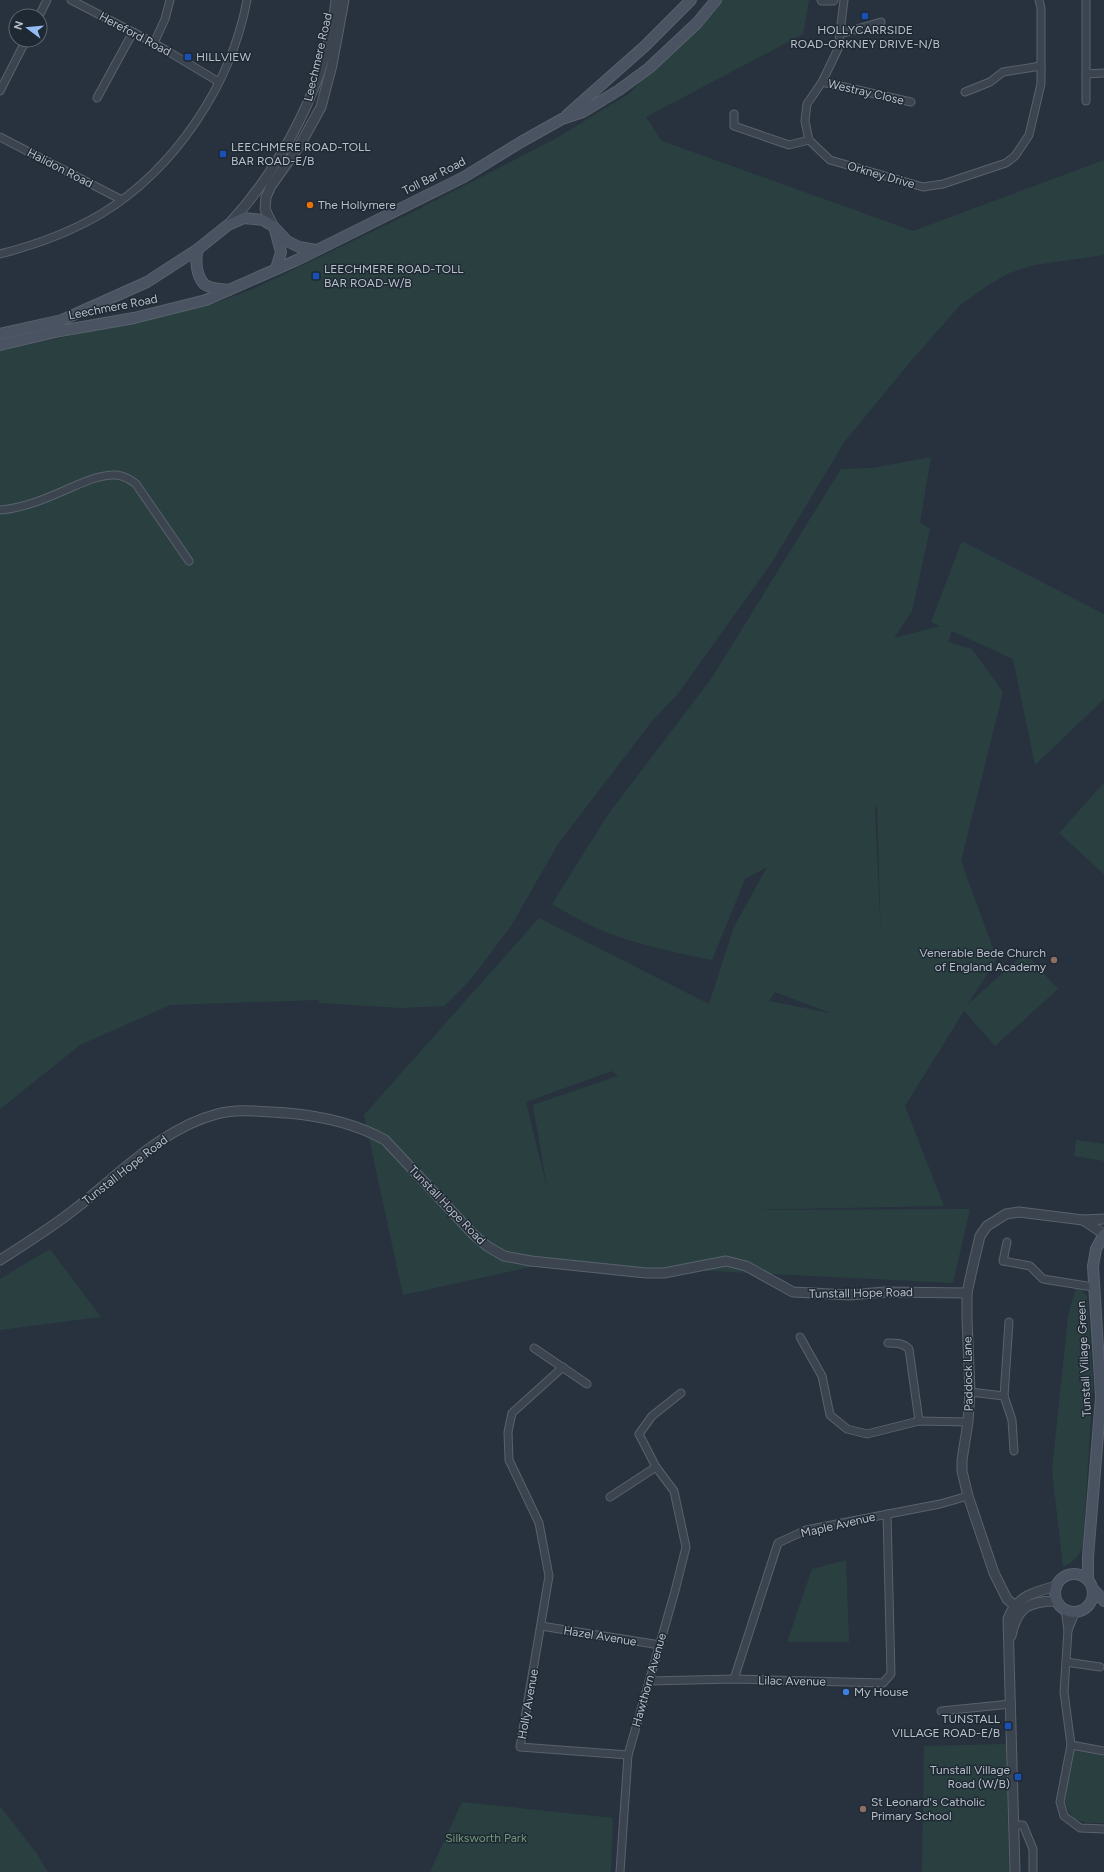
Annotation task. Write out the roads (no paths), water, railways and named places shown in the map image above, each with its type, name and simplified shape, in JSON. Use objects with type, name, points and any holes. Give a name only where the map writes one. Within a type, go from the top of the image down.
[{"type":"main road","name":"Toll Bar Road","points":[[297,260],[464,176],[562,119],[645,46],[691,0]]},
{"type":"main road","name":"Toll Bar Road","points":[[562,119],[583,112],[619,90],[649,68],[697,23],[716,0]]},
{"type":"main road","points":[[228,225],[244,218],[257,219],[273,226],[287,241],[299,247],[316,250]]},
{"type":"main road","name":"Leechmere Road","points":[[0,334],[62,320],[147,282],[198,249],[228,225]]},
{"type":"main road","name":"Leechmere Road","points":[[273,226],[281,252],[276,269]]},
{"type":"main road","points":[[198,249],[196,256],[197,272],[204,284],[213,288],[229,290]]},
{"type":"main road","name":"Leechmere Road","points":[[0,345],[60,331],[134,318],[206,300],[297,260]]},
{"type":"main road","name":"Tunstall Village Green","points":[[1088,1580],[1088,1556],[1101,1397],[1093,1287],[1094,1257],[1104,1234]]},
{"type":"main road","points":[[1073,1574],[1078,1574],[1088,1580],[1093,1595],[1089,1604],[1076,1612],[1065,1609],[1057,1601],[1057,1586],[1064,1578],[1073,1574],[1088,1556]]},
{"type":"main road","points":[[1092,1589],[1104,1601]]},
{"type":"main road","points":[[1089,1604],[1104,1605]]},
{"type":"street","name":"Hereford Road","points":[[71,0],[154,43],[219,82]]},
{"type":"street","points":[[154,43],[165,19],[170,0]]},
{"type":"street","points":[[0,254],[36,243],[75,228],[102,213],[149,178],[195,122],[219,82],[237,38],[247,0]]},
{"type":"street","name":"Leechmere Road","points":[[228,225],[246,205],[280,156],[308,102],[326,53],[336,0]]},
{"type":"street","name":"Leechmere Road","points":[[273,226],[265,209],[266,197],[271,186],[300,145],[320,107],[332,65],[344,0]]},
{"type":"street","points":[[822,0],[833,0]]},
{"type":"street","points":[[734,114],[734,126],[789,145],[809,140],[806,121],[807,104],[822,82],[838,49],[844,0]]},
{"type":"street","name":"Orkney Drive","points":[[809,140],[830,160],[923,187],[942,184],[1006,163],[1015,156],[1029,134],[1041,84],[1041,8],[1038,0]]},
{"type":"street","points":[[1086,0],[1086,101]]},
{"type":"street","points":[[840,34],[881,22]]},
{"type":"street","points":[[98,98],[132,32]]},
{"type":"street","points":[[0,91],[22,48]]},
{"type":"street","points":[[965,92],[990,82],[1003,72],[1041,66]]},
{"type":"street","points":[[1086,74],[1104,74]]},
{"type":"street","name":"Westray Close","points":[[822,82],[911,102]]},
{"type":"street","name":"Halidon Road","points":[[0,137],[120,200]]},
{"type":"street","points":[[0,510],[13,509],[36,502],[90,480],[117,475],[128,478],[136,484],[190,561]]},
{"type":"street","name":"Tunstall Hope Road","points":[[0,1260],[74,1210],[173,1132],[218,1114],[249,1111],[298,1114],[339,1121],[367,1129],[385,1140],[473,1234],[487,1246],[504,1256],[646,1273],[664,1273],[726,1261],[746,1266],[793,1292],[850,1295],[884,1292],[967,1293]]},
{"type":"street","name":"Paddock Lane","points":[[1018,1608],[1002,1591],[994,1573],[968,1496],[962,1460],[968,1422],[970,1392],[967,1293],[980,1236],[987,1226],[994,1220],[1006,1214],[1019,1212],[1083,1220],[1104,1219]]},
{"type":"street","name":"Paddock Lane","points":[[1083,1220],[1104,1234]]},
{"type":"street","points":[[1007,1242],[1003,1261],[1030,1266],[1043,1279],[1093,1287]]},
{"type":"street","points":[[1009,1322],[1004,1396],[1012,1420],[1014,1452]]},
{"type":"street","points":[[800,1337],[822,1376],[830,1414],[848,1429],[867,1434],[920,1421],[968,1422]]},
{"type":"street","points":[[888,1343],[899,1343],[905,1345],[909,1349],[920,1421]]},
{"type":"street","points":[[534,1348],[587,1384]]},
{"type":"street","name":"Holly Avenue","points":[[562,1367],[512,1413],[508,1432],[509,1460],[539,1523],[548,1576],[520,1747],[628,1755]]},
{"type":"street","points":[[970,1392],[1004,1396]]},
{"type":"street","points":[[610,1497],[656,1467],[639,1434],[652,1416],[681,1393]]},
{"type":"street","name":"Hawthorn Avenue","points":[[620,1872],[628,1755],[686,1548],[674,1491],[656,1467]]},
{"type":"street","name":"Maple Avenue","points":[[734,1679],[778,1542],[806,1530],[968,1496]]},
{"type":"street","name":"Lilac Avenue","points":[[649,1681],[734,1679],[883,1683],[891,1674],[887,1514]]},
{"type":"street","points":[[1015,1872],[1008,1619],[1025,1597],[1057,1586]]},
{"type":"street","points":[[1018,1608],[1031,1604],[1057,1601]]},
{"type":"street","points":[[1065,1609],[1068,1630],[1064,1692],[1071,1745],[1060,1802],[1064,1816],[1080,1828],[1104,1829]]},
{"type":"street","points":[[1068,1630],[1076,1612]]},
{"type":"street","name":"Hazel Avenue","points":[[541,1626],[660,1645]]},
{"type":"street","points":[[1066,1662],[1100,1667]]},
{"type":"street","points":[[941,1711],[1010,1704]]},
{"type":"street","points":[[1071,1745],[1104,1751]]},
{"type":"street","points":[[1014,1825],[1023,1825],[1033,1849],[1034,1872]]},
{"type":"place","name":"HOLLYCARRSIDE ROAD-ORKNEY DRIVE-N/B","points":[[865,16]]},
{"type":"place","name":"HILLVIEW","points":[[188,57]]},
{"type":"place","name":"LEECHMERE ROAD-TOLL BAR ROAD-E/B","points":[[223,154]]},
{"type":"place","name":"The Hollymere","points":[[310,205]]},
{"type":"place","name":"LEECHMERE ROAD-TOLL BAR ROAD-W/B","points":[[316,276]]},
{"type":"place","name":"Venerable Bede Church of England Academy","points":[[1054,960]]},
{"type":"place","name":"My House","points":[[846,1692]]},
{"type":"place","name":"TUNSTALL VILLAGE ROAD-E/B","points":[[1008,1726]]},
{"type":"place","name":"Tunstall Village Road (W/B)","points":[[1018,1777]]},
{"type":"place","name":"St Leonard's Catholic Primary School","points":[[863,1809]]},
{"type":"park label","name":"Silksworth Park","points":[[486,1838]]}]
